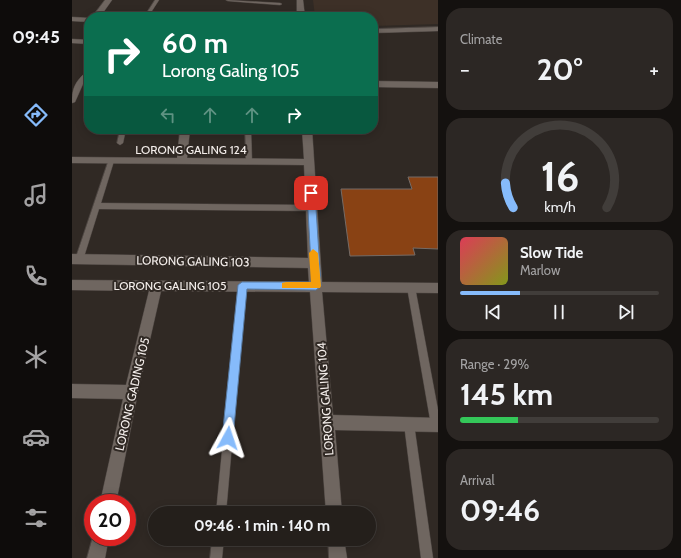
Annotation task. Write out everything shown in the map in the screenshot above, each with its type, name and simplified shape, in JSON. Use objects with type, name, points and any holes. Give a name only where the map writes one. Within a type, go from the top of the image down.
[{"type":"street","points":[[100,12],[109,0]]},
{"type":"street","points":[[300,0],[301,12]]},
{"type":"street","points":[[72,19],[84,20]]},
{"type":"street","points":[[378,31],[438,30]]},
{"type":"street","points":[[72,100],[79,83],[84,78]]},
{"type":"street","points":[[378,84],[438,85]]},
{"type":"street","points":[[182,161],[185,134]]},
{"type":"street","name":"LORONG GALING 104","points":[[307,134],[314,263],[333,506]]},
{"type":"street","name":"LORONG GALING 124","points":[[72,160],[310,162]]},
{"type":"street","name":"LORONG GALING 103","points":[[76,260],[314,263]]},
{"type":"street","name":"LORONG GALING 105","points":[[72,285],[316,286]]},
{"type":"street","name":"LORONG GADING 105","points":[[110,494],[131,392],[156,286]]},
{"type":"street","points":[[316,286],[438,288]]},
{"type":"street","points":[[72,391],[131,392]]},
{"type":"street","points":[[326,422],[437,425]]},
{"type":"street","points":[[96,558],[99,546]]},
{"type":"street","points":[[337,546],[338,558]]},
{"type":"lane","points":[[149,12],[157,0]]},
{"type":"lane","points":[[228,0],[280,4]]},
{"type":"lane","points":[[72,41],[84,42]]},
{"type":"lane","points":[[120,144],[122,134]]},
{"type":"lane","points":[[248,134],[249,162]]},
{"type":"lane","points":[[76,260],[111,161]]},
{"type":"lane","points":[[96,206],[312,208]]},
{"type":"lane","points":[[221,506],[242,285]]},
{"type":"lane","points":[[411,287],[437,425]]},
{"type":"lane","points":[[409,424],[427,558]]},
{"type":"lane","points":[[216,558],[217,546]]},
{"type":"shaded area","points":[[313,0],[438,0],[438,24],[378,26],[378,12],[314,12]]},
{"type":"building","points":[[408,177],[438,177],[438,249],[413,248],[415,255],[350,256],[341,189],[412,189]]},
{"type":"slow traffic","points":[[286,286],[316,286],[313,253]]},
{"type":"route","points":[[228,438],[242,285],[316,286],[311,193]]}]
